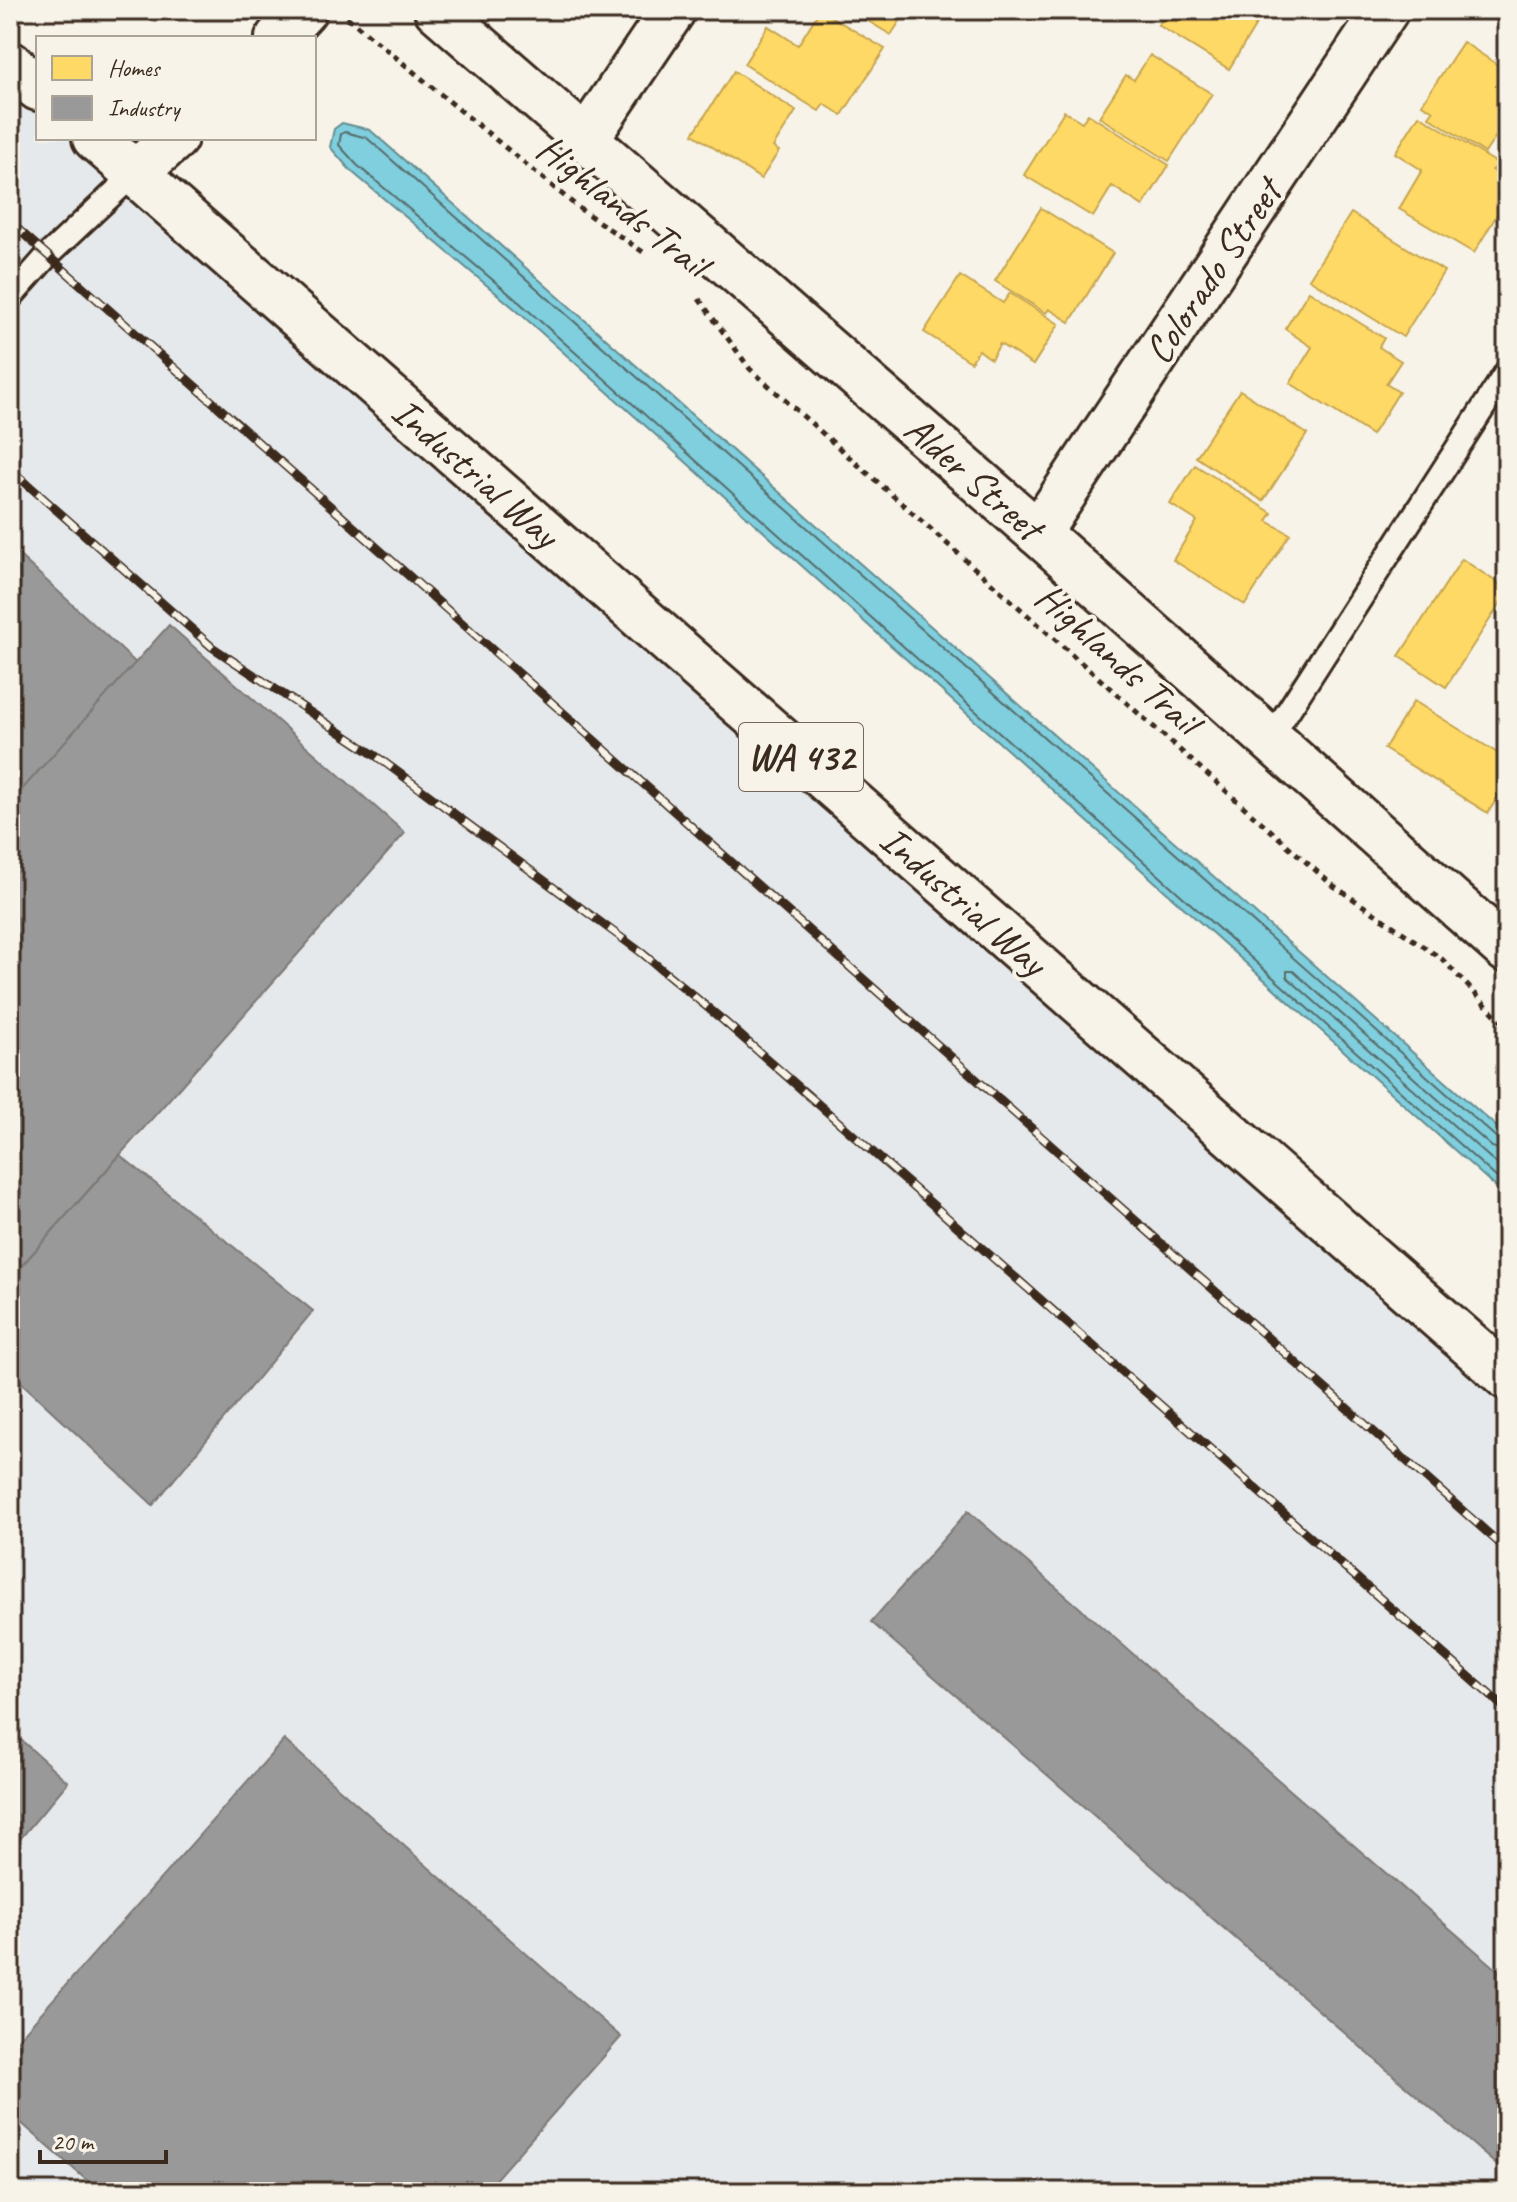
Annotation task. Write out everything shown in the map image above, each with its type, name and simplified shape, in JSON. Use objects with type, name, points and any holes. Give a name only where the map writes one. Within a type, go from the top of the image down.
[{"type":"street","points":[[280,36],[304,10]]},
{"type":"street","name":"Alder Street","points":[[437,10],[1270,739],[1503,935]]},
{"type":"street","points":[[586,139],[673,10]]},
{"type":"street","name":"Colorado Street","points":[[1038,533],[1386,10]]},
{"type":"street","points":[[10,64],[36,86]]},
{"type":"street","name":"Industrial Way","points":[[97,140],[1507,1377]]},
{"type":"street","points":[[135,173],[173,140]]},
{"type":"lane","points":[[10,298],[48,255],[135,173]]},
{"type":"lane","points":[[1270,739],[1507,371]]},
{"type":"path","name":"Highlands Trail","points":[[339,10],[580,209],[658,262]]},
{"type":"path","name":"Highlands Trail","points":[[694,292],[750,369],[1331,884],[1442,959],[1507,1027]]},
{"type":"shaded area","points":[[10,68],[36,91],[36,140],[92,140],[1507,1381],[1507,2192],[10,2192]]},
{"type":"water","points":[[342,123],[370,130],[1507,1136],[1507,1197],[515,309],[351,171],[330,147],[334,129]]},
{"type":"building: Homes","points":[[820,10],[885,49],[842,115],[824,104],[819,111],[744,64],[768,26],[798,45]]},
{"type":"building: Homes","points":[[850,10],[907,10],[891,35]]},
{"type":"building: Homes","points":[[1168,10],[1265,10],[1229,69],[1158,25]]},
{"type":"building: Homes","points":[[1463,42],[1507,71],[1507,119],[1485,153],[1429,117],[1433,111],[1422,104]]},
{"type":"building: Homes","points":[[1150,55],[1212,94],[1169,161],[1099,117],[1126,75],[1134,80]]},
{"type":"building: Homes","points":[[734,71],[796,111],[773,147],[779,151],[761,179],[693,134]]},
{"type":"building: Homes","points":[[1064,111],[1082,122],[1088,114],[1169,165],[1143,206],[1112,186],[1093,217],[1024,175]]},
{"type":"building: Homes","points":[[1419,115],[1500,165],[1492,170],[1507,179],[1507,198],[1474,253],[1399,209],[1422,170],[1395,153]]},
{"type":"building: Homes","points":[[1041,208],[1113,253],[1070,322],[1049,309],[1046,313],[995,281]]},
{"type":"building: Homes","points":[[1351,213],[1444,271],[1403,337],[1309,279]]},
{"type":"building: Homes","points":[[960,276],[1003,303],[1010,293],[1059,324],[1033,365],[1000,344],[991,359],[979,350],[971,362],[924,332]]},
{"type":"building: Homes","points":[[1309,291],[1384,338],[1379,347],[1401,361],[1386,384],[1399,392],[1372,435],[1290,383],[1312,347],[1285,329]]},
{"type":"building: Homes","points":[[1240,390],[1307,434],[1263,501],[1196,457]]},
{"type":"building: Homes","points":[[1195,465],[1272,513],[1267,521],[1290,534],[1245,605],[1173,560],[1197,521],[1170,504]]},
{"type":"building: Homes","points":[[1462,559],[1507,589],[1507,593],[1446,687],[1399,656]]},
{"type":"building: Homes","points":[[1414,701],[1507,759],[1507,782],[1488,813],[1384,749]]},
{"type":"building: Industry","points":[[10,547],[136,663],[10,803]]},
{"type":"building: Industry","points":[[169,625],[405,833],[10,1279],[10,803]]},
{"type":"building: Industry","points":[[120,1155],[313,1311],[153,1505],[10,1372],[10,1279]]},
{"type":"building: Industry","points":[[968,1511],[1507,1978],[1507,2174],[871,1622]]},
{"type":"building: Industry","points":[[10,1730],[68,1782],[10,1851]]},
{"type":"building: Industry","points":[[284,1740],[621,2037],[484,2192],[100,2192],[10,2113],[10,2048]]},
{"type":"railway","points":[[10,222],[1507,1550]]},
{"type":"railway","points":[[10,469],[212,647],[376,756],[642,953],[725,1022],[1507,1710]]}]
